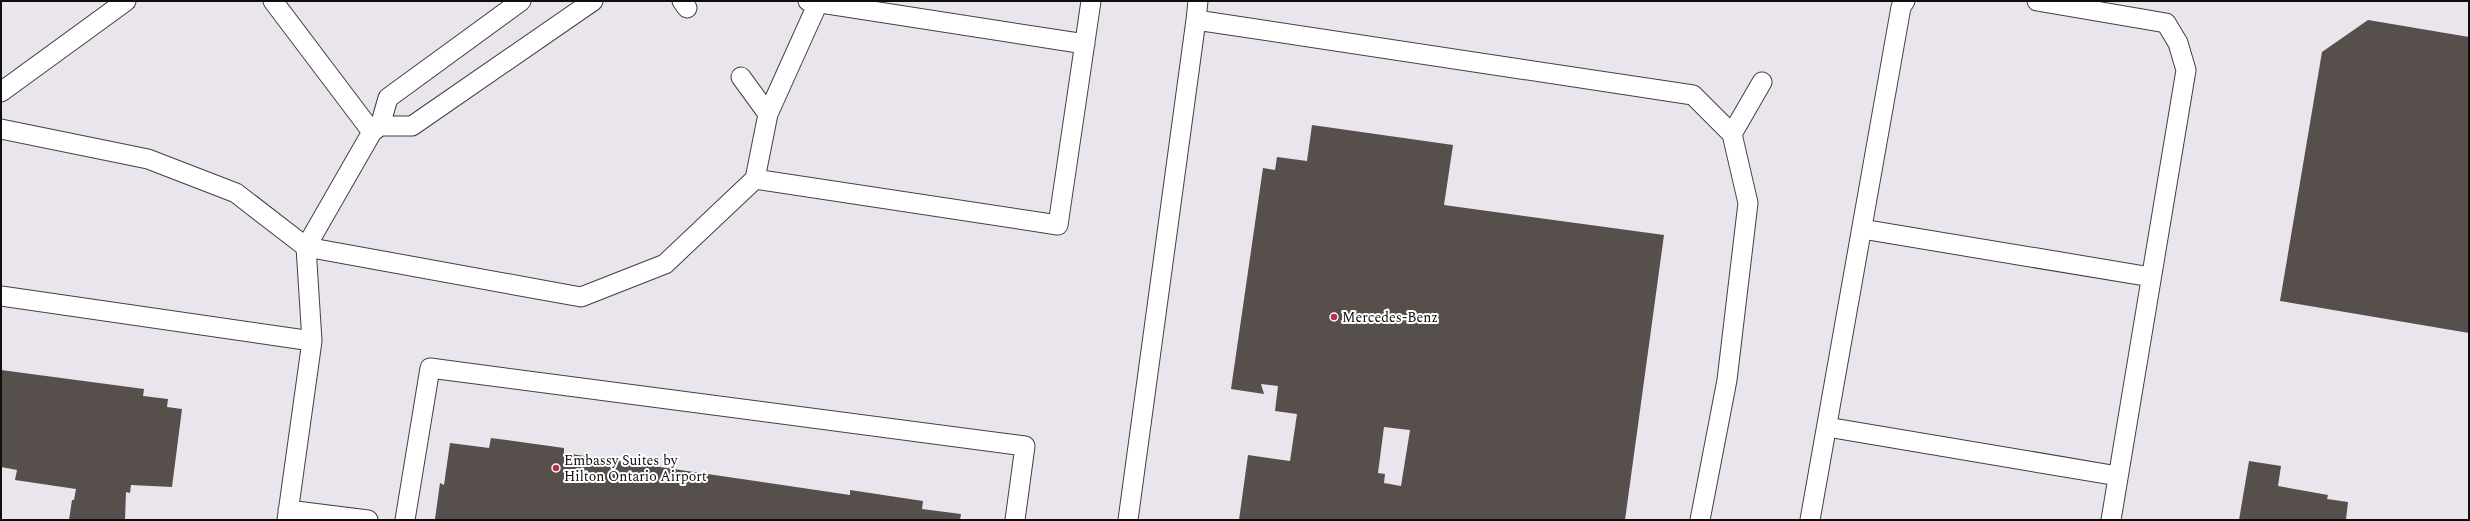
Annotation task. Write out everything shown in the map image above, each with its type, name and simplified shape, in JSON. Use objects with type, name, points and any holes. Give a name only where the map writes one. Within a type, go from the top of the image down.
[{"type":"lane","points":[[1,92],[126,1]]},
{"type":"lane","points":[[273,1],[376,129]]},
{"type":"lane","points":[[368,520],[288,515],[312,341],[306,247],[376,129],[388,98],[521,1]]},
{"type":"lane","points":[[376,129],[412,126],[593,1]]},
{"type":"lane","points":[[755,179],[1058,225],[1091,1]]},
{"type":"lane","points":[[1128,520],[1198,1]]},
{"type":"lane","points":[[1810,520],[1901,7],[1905,1]]},
{"type":"lane","points":[[2037,1],[2166,24],[2178,43],[2186,70],[2110,520]]},
{"type":"lane","points":[[1,129],[148,159],[177,170],[236,193],[306,247],[580,297],[664,264],[755,179],[768,114],[813,2],[1085,44]]},
{"type":"lane","points":[[1196,20],[1694,95],[1732,134],[1748,203],[1727,380],[1700,520]]},
{"type":"lane","points":[[741,77],[768,114]]},
{"type":"lane","points":[[1732,134],[1762,82]]},
{"type":"lane","points":[[1862,229],[2152,277]]},
{"type":"lane","points":[[1,296],[312,341]]},
{"type":"lane","points":[[405,520],[430,368],[1025,446],[1015,520]]},
{"type":"lane","points":[[1827,427],[2118,476]]},
{"type":"shaded area","points":[[1,1],[2469,1],[2469,520],[1,520]]},
{"type":"building","points":[[2368,20],[2469,37],[2469,333],[2280,301],[2322,52]]},
{"type":"building","points":[[1312,125],[1453,145],[1444,205],[1664,235],[1625,520],[1239,520],[1248,455],[1290,461],[1297,414],[1275,411],[1278,386],[1261,384],[1264,394],[1231,389],[1263,168],[1275,170],[1277,157],[1307,161]],"holes":[[[1384,427],[1410,430],[1401,486],[1384,483],[1385,474],[1378,473]]]},
{"type":"building","points":[[1,370],[144,389],[143,396],[168,399],[167,407],[182,409],[172,487],[131,485],[130,493],[126,492],[125,520],[69,520],[72,500],[74,500],[76,489],[15,480],[17,470],[1,467]]},
{"type":"building","name":"Embassy Suites by Hilton Ontario Airport","points":[[491,438],[564,448],[564,453],[850,495],[850,490],[923,501],[922,509],[961,514],[960,520],[435,519],[440,483],[444,485],[450,443],[489,448]]},
{"type":"building","points":[[2249,461],[2281,466],[2278,486],[2328,495],[2327,499],[2348,502],[2346,520],[2239,520]]},
{"type":"place","name":"Mercedes-Benz","points":[[1334,317]]},
{"type":"place","name":"Embassy Suites by Hilton Ontario Airport","points":[[556,468]]}]
